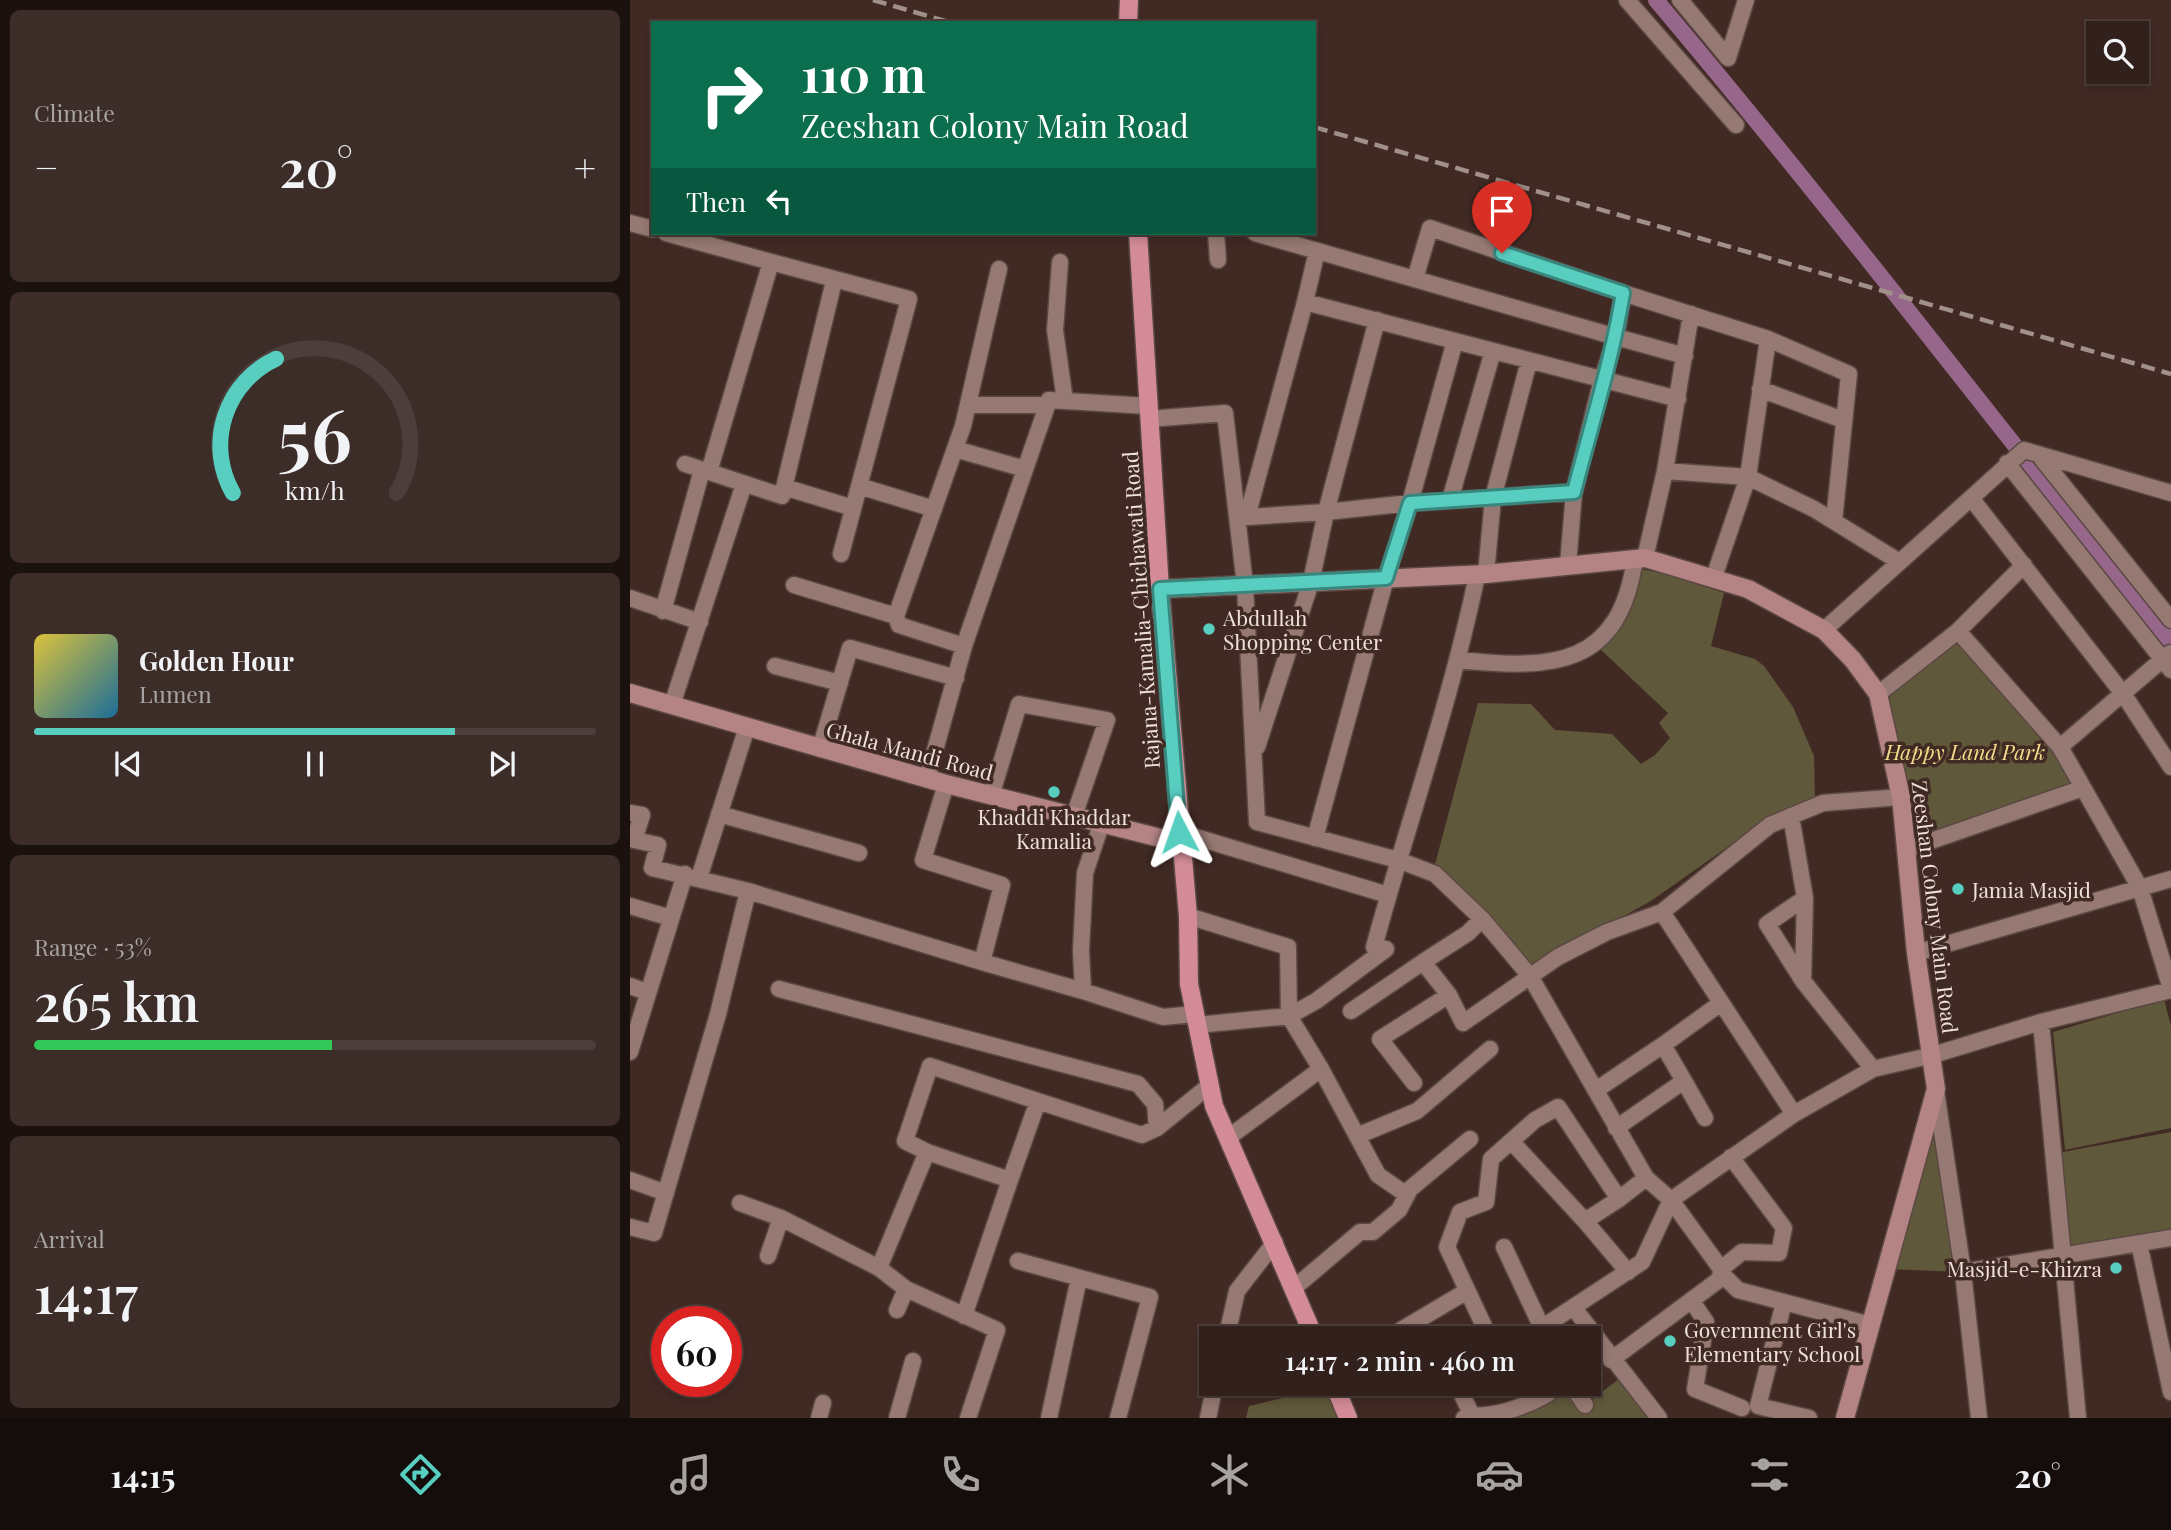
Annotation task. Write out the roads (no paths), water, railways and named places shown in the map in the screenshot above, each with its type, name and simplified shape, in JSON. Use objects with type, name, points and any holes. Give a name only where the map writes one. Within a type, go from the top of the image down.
[{"type":"main road","points":[[1128,21],[1129,0]]},
{"type":"main road","name":"Rajana-Kamalia-Chichawati Road","points":[[1138,235],[1160,589],[1188,916],[1188,984],[1214,1106],[1310,1326]]},
{"type":"main road","points":[[1339,1396],[1348,1418]]},
{"type":"street","points":[[1627,0],[1735,125]]},
{"type":"street","points":[[1680,0],[1728,58],[1745,0]]},
{"type":"street","points":[[630,223],[651,228]]},
{"type":"street","points":[[1415,279],[1430,228],[1768,338],[1849,374],[1834,521]]},
{"type":"street","points":[[673,235],[834,281],[909,299],[841,554]]},
{"type":"street","points":[[1216,235],[1218,260]]},
{"type":"street","points":[[1262,235],[1685,356]]},
{"type":"street","points":[[1241,517],[1305,302],[1317,251]]},
{"type":"street","points":[[663,611],[771,262]]},
{"type":"street","points":[[1060,262],[1055,330],[1065,401]]},
{"type":"street","points":[[964,646],[899,625],[896,616],[955,449],[968,405],[999,269]]},
{"type":"street","points":[[685,464],[782,496],[834,281]]},
{"type":"street","points":[[1567,565],[1574,492],[1602,379],[1616,338],[1623,293]]},
{"type":"street","points":[[1305,302],[1678,399]]},
{"type":"street","points":[[1459,660],[1539,664],[1576,657],[1602,637],[1624,608],[1665,471],[1691,314]]},
{"type":"street","points":[[1254,756],[1311,582],[1326,512],[1377,320]]},
{"type":"street","points":[[1714,577],[1748,477],[1768,338]]},
{"type":"street","points":[[1315,838],[1386,578],[1455,341]]},
{"type":"street","points":[[1450,500],[1493,351]]},
{"type":"street","points":[[630,813],[642,815],[634,840],[658,845],[652,868],[748,891],[1163,1017],[1196,1019],[1289,1016],[1316,1001],[1387,949],[1374,947],[1459,660],[1481,575],[1493,498],[1529,360]]},
{"type":"street","points":[[1760,389],[1843,420]]},
{"type":"street","points":[[928,779],[964,646],[1049,400],[1149,412],[1225,413],[1241,517],[1257,822],[1398,860],[1435,874],[1482,919],[1530,976],[1646,1178],[1671,1199],[1721,1271],[1738,1290],[1871,1325]]},
{"type":"street","points":[[968,405],[1047,405]]},
{"type":"street","points":[[955,449],[1025,470]]},
{"type":"street","points":[[2020,456],[2171,493]]},
{"type":"street","points":[[1824,630],[1898,561],[2020,456]]},
{"type":"street","points":[[2020,456],[2171,620]]},
{"type":"street","points":[[2020,456],[2168,660],[2060,747]]},
{"type":"street","points":[[1665,471],[1748,477],[1834,521],[1898,561]]},
{"type":"street","points":[[672,705],[744,484]]},
{"type":"street","points":[[859,486],[934,509]]},
{"type":"street","points":[[784,487],[853,508]]},
{"type":"street","points":[[1241,517],[1574,492]]},
{"type":"street","points":[[1971,498],[2124,695],[2171,767]]},
{"type":"street","name":"Zeeshan Colony Main Road","points":[[1160,589],[1481,575],[1640,558],[1714,577],[1748,589],[1824,630],[1853,660],[1878,694],[1901,797],[1916,953],[1936,1089],[1845,1418]]},
{"type":"street","points":[[1878,694],[1958,631],[2024,565]]},
{"type":"street","points":[[794,585],[896,616]]},
{"type":"street","points":[[630,598],[700,622]]},
{"type":"street","points":[[1547,1326],[1642,1262],[1671,1199],[1794,1114],[1873,1069],[2171,989],[2140,888],[2060,747],[1958,631]]},
{"type":"street","points":[[820,750],[850,648],[956,678]]},
{"type":"street","points":[[775,666],[840,683]]},
{"type":"street","name":"Ghala Mandi Road","points":[[630,693],[820,750],[1073,819],[1180,838]]},
{"type":"street","points":[[991,796],[1019,704],[1107,720],[1073,819]]},
{"type":"street","points":[[630,1052],[671,918],[719,814],[747,727]]},
{"type":"street","points":[[946,784],[923,860],[1002,885],[982,962]]},
{"type":"street","points":[[1908,849],[2083,788]]},
{"type":"street","points":[[1423,962],[1449,995],[1463,1023],[1558,957],[1607,932],[1662,912],[1735,850],[1770,825],[1823,803],[1901,797]]},
{"type":"street","points":[[719,814],[859,853]]},
{"type":"street","points":[[1791,816],[1805,898],[1803,981]]},
{"type":"street","points":[[1083,992],[1081,950],[1085,873],[1101,825]]},
{"type":"street","points":[[1180,838],[1388,895]]},
{"type":"street","points":[[1916,953],[2171,879]]},
{"type":"street","points":[[630,1227],[654,1233],[718,1014],[748,891]]},
{"type":"street","points":[[1805,898],[1767,924],[1803,981],[1873,1069]]},
{"type":"street","points":[[630,905],[671,918]]},
{"type":"street","points":[[1662,912],[1794,1114]]},
{"type":"street","points":[[1188,916],[1288,947],[1289,1016],[1378,1175],[1406,1195]]},
{"type":"street","points":[[1351,1011],[1468,933],[1482,919]]},
{"type":"street","points":[[630,986],[647,992]]},
{"type":"street","points":[[779,989],[1138,1084],[1155,1104],[1157,1128]]},
{"type":"street","points":[[1414,1083],[1380,1039],[1449,995]]},
{"type":"street","points":[[1597,1090],[1721,1003]]},
{"type":"street","points":[[2041,1022],[2078,1418]]},
{"type":"street","points":[[1663,1045],[1705,1118]]},
{"type":"street","points":[[1357,1136],[1417,1111],[1490,1049]]},
{"type":"street","points":[[1010,1180],[927,1152],[905,1141],[930,1066],[1142,1135],[1157,1128],[1210,1085]]},
{"type":"street","points":[[1228,1138],[1321,1069]]},
{"type":"street","points":[[1616,1128],[1684,1082]]},
{"type":"street","points":[[1936,1089],[1963,1272],[1979,1418]]},
{"type":"street","points":[[964,1316],[1038,1101]]},
{"type":"street","points":[[1484,1326],[1447,1247],[1460,1212],[1486,1202],[1491,1159],[1535,1120],[1558,1107],[1619,1199]]},
{"type":"street","points":[[1294,1288],[1360,1231],[1373,1233],[1399,1210],[1410,1189],[1470,1139]]},
{"type":"street","points":[[1511,1141],[1628,1272]]},
{"type":"street","points":[[879,1268],[927,1152]]},
{"type":"street","points":[[1611,1360],[1720,1279],[1721,1271],[1742,1252],[1779,1253],[1784,1228],[1731,1157]]},
{"type":"street","points":[[1585,1221],[1646,1178]]},
{"type":"street","points":[[630,1180],[666,1193]]},
{"type":"street","points":[[740,1203],[781,1218],[879,1268],[906,1289],[997,1330],[968,1418]]},
{"type":"street","points":[[768,1256],[781,1218]]},
{"type":"street","points":[[1963,1272],[2171,1238]]},
{"type":"street","points":[[1229,1326],[1237,1291],[1275,1242]]},
{"type":"street","points":[[2139,1243],[2171,1392]]},
{"type":"street","points":[[1504,1247],[1533,1326]]},
{"type":"street","points":[[1018,1261],[1150,1297],[1118,1418]]},
{"type":"street","points":[[1049,1418],[1079,1278]]},
{"type":"street","points":[[897,1310],[906,1289]]},
{"type":"street","points":[[1408,1326],[1467,1291]]},
{"type":"street","points":[[1691,1300],[1706,1322],[1695,1389],[1746,1411],[1809,1418]]},
{"type":"street","points":[[1746,1411],[1784,1302]]},
{"type":"street","points":[[1573,1307],[1611,1360],[1659,1418]]},
{"type":"street","points":[[897,1418],[913,1362]]},
{"type":"street","points":[[1208,1418],[1213,1396]]},
{"type":"street","points":[[1462,1396],[1468,1416],[1487,1418],[1547,1396]]},
{"type":"street","points":[[1579,1396],[1585,1405]]},
{"type":"waterway","points":[[1656,0],[1851,239],[2171,642]]},
{"type":"railway","points":[[873,0],[945,21]]},
{"type":"railway","points":[[1316,128],[2171,374]]},
{"type":"place","name":"Abdullah Shopping Center","points":[[1209,629]]},
{"type":"place","name":"Khaddi Khaddar Kamalia","points":[[1054,792]]},
{"type":"place","name":"Jamia Masjid","points":[[1958,889]]},
{"type":"place","name":"Masjid-e-Khizra","points":[[2116,1268]]},
{"type":"place","name":"Government Girl's Elementary School","points":[[1670,1341]]},
{"type":"park label","name":"Happy Land Park","points":[[1965,751]]}]
